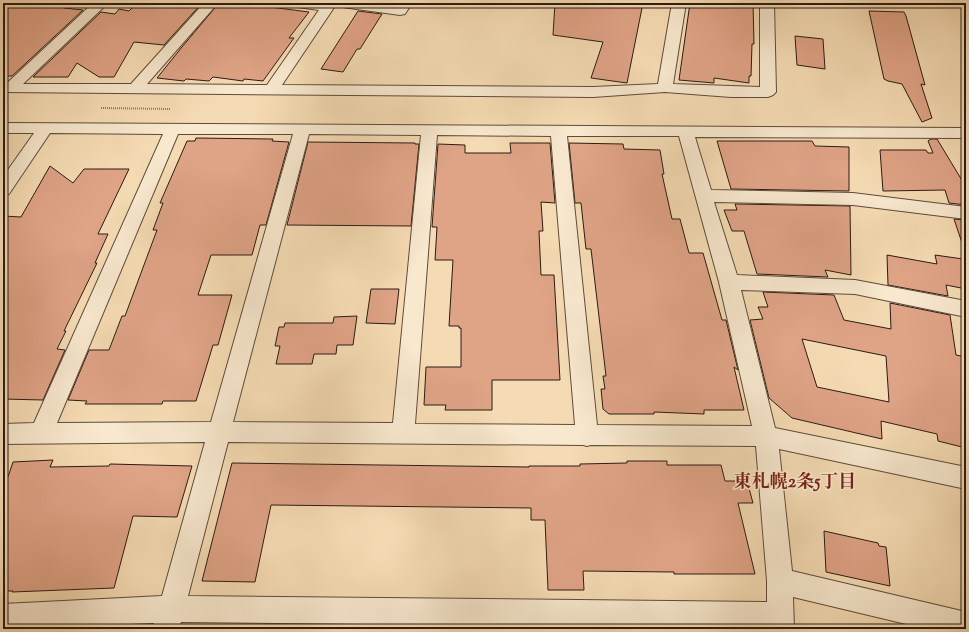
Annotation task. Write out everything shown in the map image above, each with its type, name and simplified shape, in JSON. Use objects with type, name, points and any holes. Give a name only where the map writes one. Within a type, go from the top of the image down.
[{"type":"street","points":[[7,88],[101,3]]},
{"type":"street","points":[[135,89],[211,3]]},
{"type":"street","points":[[295,3],[332,4],[400,11],[405,3]]},
{"type":"street","points":[[665,88],[679,3]]},
{"type":"street","points":[[7,88],[593,92],[665,88],[731,92],[768,92],[767,3]]},
{"type":"street","points":[[271,91],[332,4]]},
{"type":"street","points":[[3,128],[966,133]]},
{"type":"street","points":[[41,433],[174,128]]},
{"type":"street","points":[[3,190],[45,129]]},
{"type":"street","points":[[169,619],[302,129]]},
{"type":"street","points":[[403,434],[429,131]]},
{"type":"street","points":[[560,131],[586,436]]},
{"type":"street","points":[[3,617],[780,622],[780,581],[766,436],[729,282],[685,131]]},
{"type":"street","points":[[704,196],[853,199],[966,213]]},
{"type":"street","points":[[729,282],[855,287],[966,309]]},
{"type":"street","points":[[3,434],[219,432],[586,436],[766,436],[966,478]]},
{"type":"street","points":[[780,581],[966,625]]},
{"type":"building","points":[[3,3],[70,3],[64,8],[83,10],[12,76],[3,76]]},
{"type":"building","points":[[137,3],[202,3],[164,45],[134,42],[114,77],[99,77],[77,63],[68,77],[33,77],[101,12],[115,14],[119,9],[129,11]]},
{"type":"building","points":[[219,3],[239,3],[309,12],[289,38],[294,38],[263,81],[244,79],[243,81],[213,77],[209,81],[186,79],[184,81],[157,78],[182,47]]},
{"type":"building","points":[[555,3],[643,3],[627,83],[591,78],[603,42],[553,35]]},
{"type":"building","points":[[690,3],[753,3],[754,44],[752,44],[751,76],[749,76],[749,83],[714,78],[714,83],[679,80]]},
{"type":"building","points":[[358,11],[382,14],[360,49],[357,49],[343,72],[321,69]]},
{"type":"building","points":[[869,11],[904,12],[925,85],[921,84],[932,118],[922,122],[902,84],[884,79]]},
{"type":"building","points":[[795,36],[823,39],[825,69],[797,65]]},
{"type":"building","points":[[196,138],[273,139],[272,141],[289,142],[266,225],[260,225],[252,255],[211,255],[198,295],[232,295],[218,345],[213,345],[196,401],[163,401],[162,404],[85,404],[87,401],[68,400],[89,350],[109,350],[122,316],[125,316],[157,230],[153,230],[163,203],[160,203],[187,141],[195,141]]},
{"type":"building","points":[[931,139],[937,139],[966,187],[966,205],[949,203],[945,190],[883,191],[880,150],[926,150],[928,153],[933,153],[928,141]]},
{"type":"building","points":[[717,141],[812,141],[815,146],[849,147],[849,191],[731,189]]},
{"type":"building","points":[[308,142],[419,144],[411,226],[287,225]]},
{"type":"building","points":[[510,143],[550,143],[555,203],[541,202],[543,231],[539,231],[541,275],[554,275],[560,380],[492,380],[492,410],[445,410],[446,405],[424,405],[426,367],[461,367],[461,328],[459,328],[459,326],[449,326],[453,260],[435,260],[437,227],[432,227],[438,144],[465,145],[465,153],[511,153]]},
{"type":"building","points":[[569,143],[623,144],[624,149],[660,150],[664,174],[662,174],[672,219],[680,219],[689,253],[703,253],[722,320],[726,320],[738,370],[734,367],[744,410],[704,410],[704,414],[654,412],[654,414],[609,414],[603,409],[601,389],[605,389],[603,376],[606,376],[591,249],[586,249],[581,203],[575,203]]},
{"type":"building","points":[[50,166],[73,183],[84,169],[129,169],[98,234],[108,234],[95,263],[97,263],[64,331],[66,331],[57,349],[65,350],[43,400],[3,399],[3,216],[21,217]]},
{"type":"building","points":[[735,204],[850,206],[851,275],[825,270],[828,277],[757,274],[744,231],[732,231],[724,210],[737,210]]},
{"type":"building","points":[[954,219],[966,220],[966,242],[962,243]]},
{"type":"building","points":[[887,255],[937,264],[935,255],[963,259],[966,289],[946,285],[948,296],[888,285]]},
{"type":"building","points":[[371,289],[399,289],[395,324],[366,323]]},
{"type":"building","points":[[763,292],[834,295],[844,320],[891,329],[890,303],[950,315],[956,355],[966,357],[966,448],[938,441],[937,434],[881,421],[882,439],[792,418],[769,398],[750,320],[763,319],[758,307],[768,307]],"holes":[[[802,339],[886,356],[889,402],[817,387]]]},
{"type":"building","points":[[357,316],[353,345],[337,345],[336,354],[314,354],[312,364],[276,364],[280,346],[275,346],[279,327],[284,327],[285,323],[333,323],[334,317]]},
{"type":"building","points":[[53,460],[50,467],[109,466],[110,464],[192,466],[177,517],[133,516],[114,588],[12,592],[13,591],[3,591],[3,477],[8,477],[13,462]]},
{"type":"building","points":[[627,461],[667,461],[667,465],[721,465],[725,481],[747,481],[753,503],[738,503],[755,574],[674,574],[674,572],[583,571],[584,590],[548,590],[545,520],[531,520],[531,508],[271,505],[255,582],[202,581],[232,463],[529,467],[580,466],[580,464],[627,463]]},
{"type":"building","points":[[824,531],[878,543],[879,546],[886,547],[890,586],[826,572]]},
{"type":"district","name":"東札幌2条5丁目","points":[[795,481]]}]
